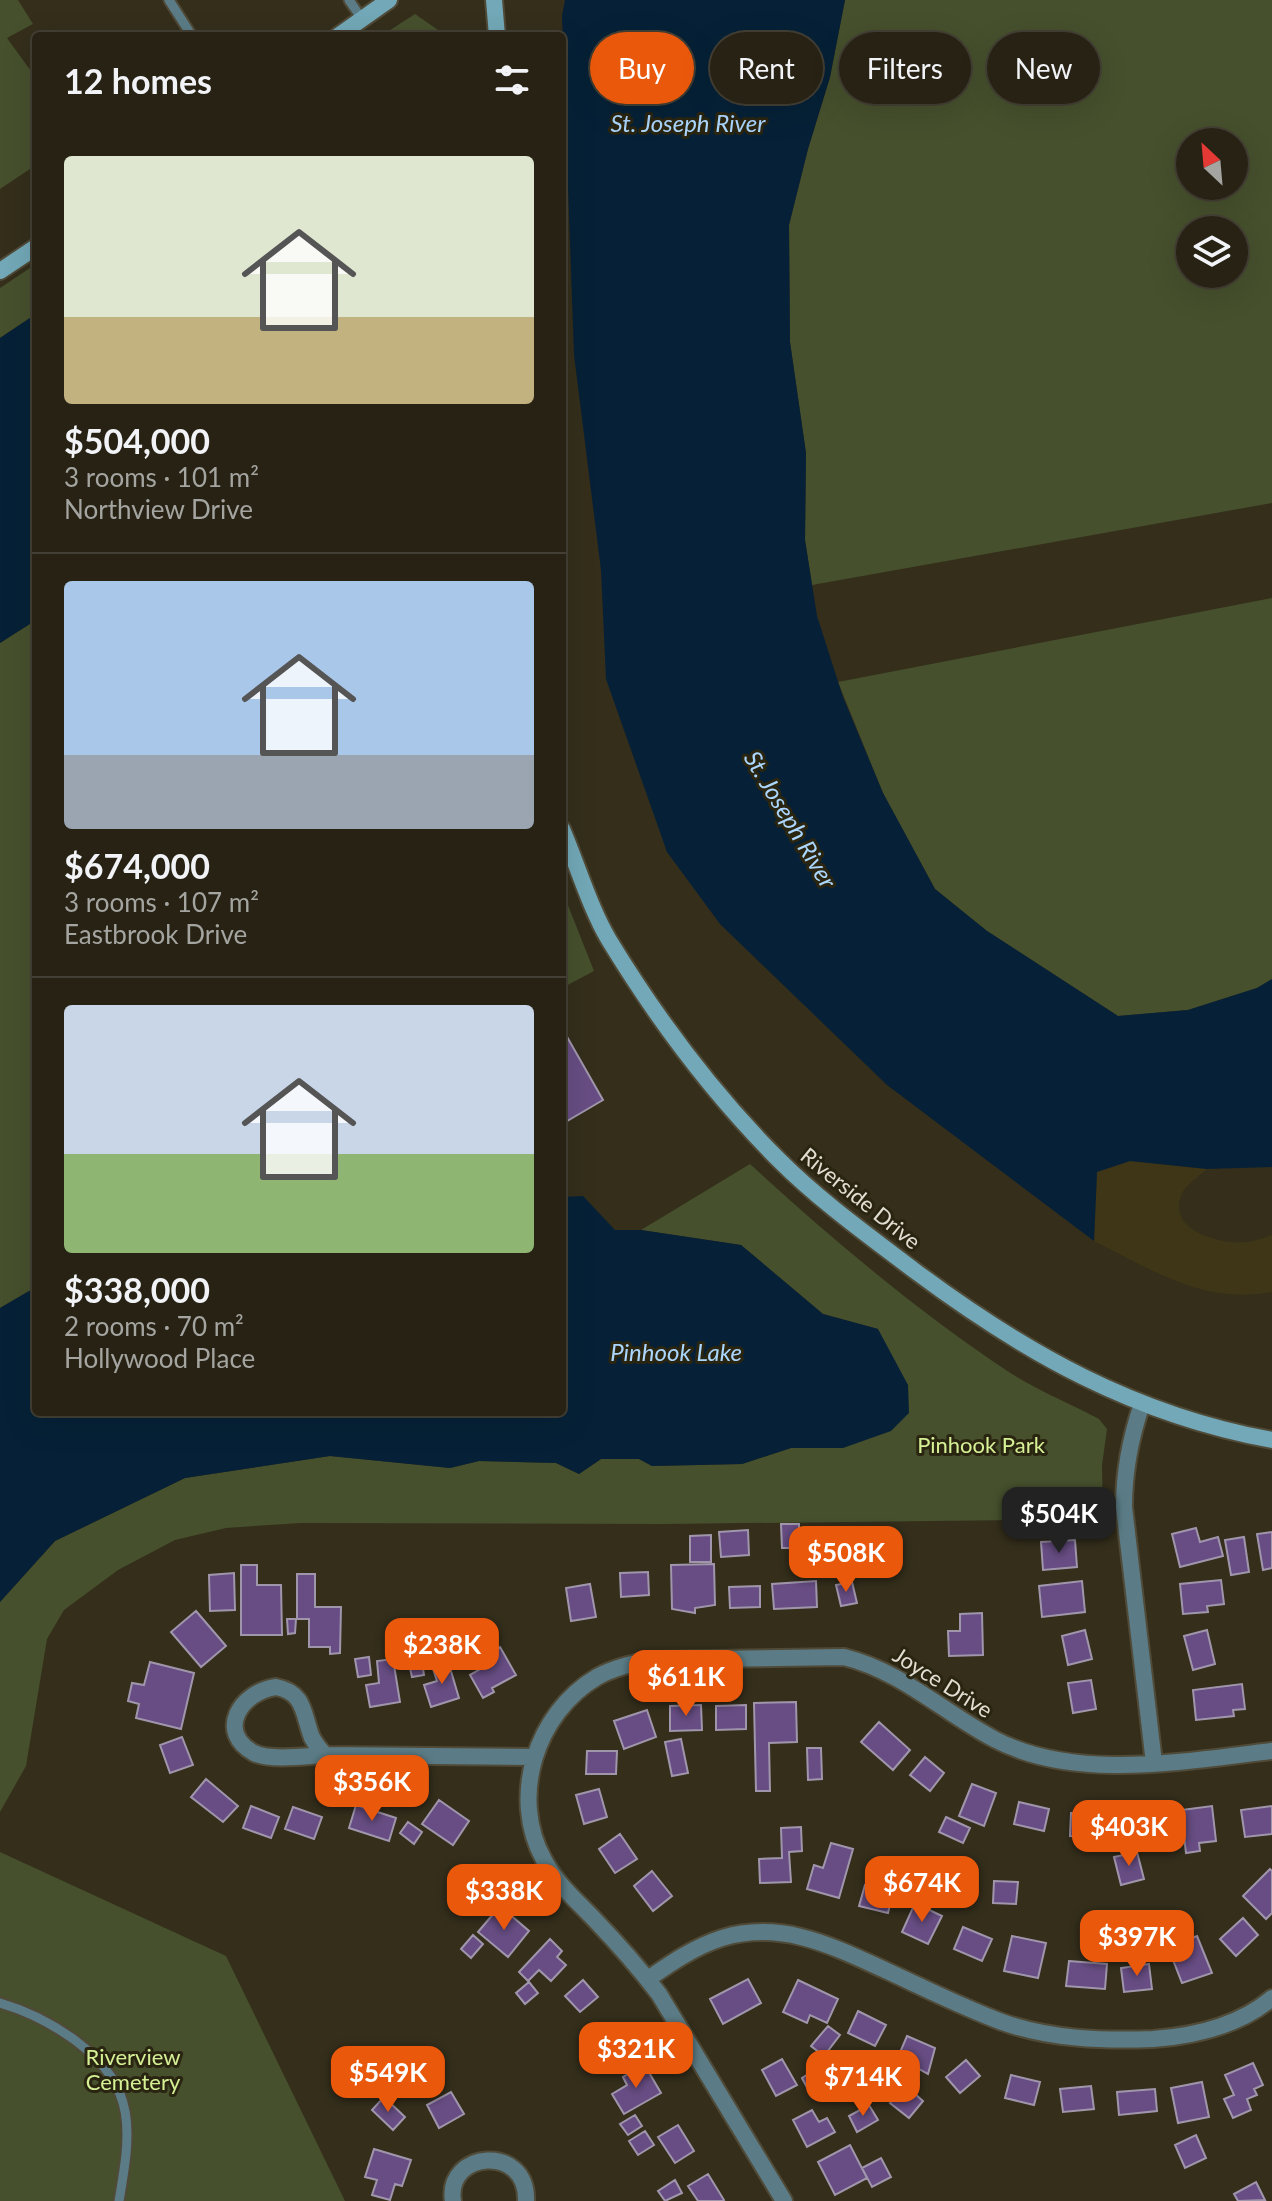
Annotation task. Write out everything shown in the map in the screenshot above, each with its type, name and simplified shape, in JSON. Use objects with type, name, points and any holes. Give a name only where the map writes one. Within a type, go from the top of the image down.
[{"type":"street","points":[[344,32],[389,0]]},
{"type":"street","points":[[494,0],[497,32]]},
{"type":"street","points":[[0,271],[32,250]]},
{"type":"street","name":"Riverside Drive","points":[[566,839],[607,937],[691,1059],[780,1161],[845,1218],[968,1310],[1066,1370],[1142,1404],[1221,1429],[1272,1440]]},
{"type":"street","points":[[1142,1404],[1129,1443],[1124,1475],[1124,1507],[1154,1763]]},
{"type":"street","name":"Joyce Drive","points":[[784,2201],[648,1979],[560,1884],[543,1859],[529,1809],[529,1782],[535,1757],[548,1728],[563,1706],[583,1687],[623,1665],[649,1660],[826,1656],[868,1663],[892,1673],[960,1721],[999,1742],[1034,1753],[1120,1766],[1272,1751]]},
{"type":"street","points":[[325,1755],[310,1734],[301,1701],[292,1692],[276,1687],[262,1689],[241,1705],[236,1717],[236,1730],[242,1743],[264,1757],[535,1757]]},
{"type":"street","points":[[648,1979],[697,1948],[724,1938],[753,1932],[778,1932],[823,1941],[968,2009],[1005,2023],[1072,2038],[1119,2041],[1199,2033],[1241,2017],[1272,1998]]},
{"type":"street","points":[[453,2201],[457,2179],[467,2166],[483,2160],[499,2161],[514,2168],[524,2182],[526,2201]]},
{"type":"lane","points":[[169,0],[189,32]]},
{"type":"lane","points":[[349,0],[362,19]]},
{"type":"lane","points":[[0,2003],[37,2016],[65,2033],[97,2057],[112,2075],[125,2110],[127,2142],[119,2201]]},
{"type":"green space","points":[[0,0],[18,0],[33,24],[7,38],[32,72],[32,168],[0,189]]},
{"type":"green space","points":[[845,0],[1272,0],[1272,503],[812,585],[805,540],[806,453],[790,342],[789,225],[823,100]]},
{"type":"green space","points":[[415,14],[441,32],[387,32]]},
{"type":"green space","points":[[32,267],[32,317],[0,338],[0,288]]},
{"type":"green space","points":[[1272,598],[1272,979],[1257,988],[1188,1010],[1118,1016],[987,931],[935,889],[883,793],[838,682]]},
{"type":"green space","points":[[32,623],[32,1289],[0,1308],[0,643]]},
{"type":"green space","points":[[566,900],[594,971],[566,986]]},
{"type":"green space","name":"Pinhook Park","points":[[750,1164],[844,1247],[977,1351],[1022,1380],[1099,1419],[1107,1429],[1102,1465],[1103,1519],[664,1524],[300,1523],[226,1528],[175,1540],[118,1570],[64,1610],[47,1639],[26,1766],[0,1812],[0,1602],[55,1541],[185,1478],[330,1456],[450,1468],[479,1461],[556,1463],[579,1474],[601,1459],[639,1459],[652,1466],[742,1464],[791,1448],[843,1448],[878,1329],[823,1314],[741,1245],[641,1230]]},
{"type":"green space","name":"Riverview Cemetery","points":[[0,1852],[226,1956],[345,2201],[0,2201]]},
{"type":"sand","points":[[1130,1161],[1207,1169],[1192,1181],[1181,1196],[1179,1208],[1182,1219],[1200,1234],[1224,1241],[1247,1242],[1272,1235],[1272,1292],[1247,1295],[1201,1289],[1158,1273],[1094,1241],[1097,1172]]},
{"type":"water","name":"St. Joseph River","points":[[565,0],[845,0],[823,100],[823,32],[710,32],[710,104],[822,104],[789,225],[790,342],[806,453],[805,540],[817,616],[843,697],[883,793],[935,889],[987,931],[1118,1016],[1188,1010],[1257,988],[1272,979],[1272,1167],[1207,1169],[1130,1161],[1097,1172],[1094,1241],[887,1085],[720,924],[667,852],[606,679],[601,570],[574,355],[566,129],[566,32],[563,32]]},
{"type":"water","points":[[32,317],[32,623],[0,643],[0,338]]},
{"type":"water","name":"Pinhook Lake","points":[[583,1196],[615,1230],[641,1230],[741,1245],[823,1314],[878,1329],[908,1385],[909,1413],[891,1431],[843,1448],[791,1448],[742,1464],[652,1466],[639,1459],[601,1459],[579,1474],[556,1463],[479,1461],[450,1468],[330,1456],[185,1478],[55,1541],[0,1602],[0,1308],[32,1289],[32,1416],[566,1416],[566,1197]]},
{"type":"building","points":[[566,1035],[603,1100],[566,1122]]},
{"type":"building","points":[[781,1524],[799,1524],[799,1548],[782,1548]]},
{"type":"building","points":[[1196,1528],[1200,1542],[1218,1537],[1223,1556],[1180,1567],[1172,1534]]},
{"type":"building","points":[[748,1530],[749,1555],[721,1557],[719,1532]]},
{"type":"building","points":[[1272,1532],[1272,1568],[1263,1570],[1257,1534]]},
{"type":"building","points":[[711,1535],[711,1562],[690,1562],[690,1536]]},
{"type":"building","points":[[1244,1537],[1249,1572],[1231,1575],[1225,1540]]},
{"type":"building","points":[[1075,1540],[1077,1567],[1043,1570],[1041,1542]]},
{"type":"building","points":[[714,1564],[715,1605],[695,1608],[695,1613],[672,1609],[671,1565]]},
{"type":"building","points":[[241,1565],[257,1565],[257,1585],[281,1585],[282,1635],[241,1635]]},
{"type":"building","points":[[648,1572],[649,1595],[621,1597],[620,1573]]},
{"type":"building","points":[[234,1573],[235,1610],[210,1611],[209,1575]]},
{"type":"building","points":[[297,1574],[315,1574],[315,1607],[341,1607],[340,1653],[330,1654],[330,1647],[309,1647],[309,1619],[297,1619]]},
{"type":"building","points":[[1221,1580],[1224,1604],[1207,1606],[1208,1612],[1183,1614],[1180,1584]]},
{"type":"building","points":[[816,1581],[817,1607],[774,1609],[772,1584]]},
{"type":"building","points":[[1082,1581],[1085,1612],[1042,1617],[1039,1586]]},
{"type":"building","points":[[852,1582],[857,1603],[841,1606],[836,1585]]},
{"type":"building","points":[[590,1584],[596,1617],[571,1621],[566,1588]]},
{"type":"building","points":[[760,1586],[760,1607],[730,1608],[729,1587]]},
{"type":"building","points":[[196,1611],[226,1646],[201,1667],[171,1632]]},
{"type":"building","points":[[982,1613],[983,1655],[949,1656],[948,1631],[960,1631],[960,1614]]},
{"type":"building","points":[[287,1619],[296,1619],[295,1633],[288,1634]]},
{"type":"building","points":[[1085,1630],[1092,1659],[1068,1665],[1062,1636]]},
{"type":"building","points":[[1207,1630],[1215,1664],[1193,1670],[1184,1636]]},
{"type":"building","points":[[500,1647],[516,1675],[492,1688],[494,1692],[483,1698],[470,1675],[493,1662],[488,1654]]},
{"type":"building","points":[[369,1657],[371,1675],[358,1677],[355,1659]]},
{"type":"building","points":[[421,1657],[424,1675],[412,1677],[408,1659]]},
{"type":"building","points":[[393,1659],[400,1702],[370,1707],[366,1685],[379,1683],[377,1661]]},
{"type":"building","points":[[448,1661],[459,1698],[431,1707],[424,1685],[437,1681],[432,1666]]},
{"type":"building","points":[[150,1662],[194,1673],[181,1729],[136,1718],[139,1704],[128,1701],[132,1683],[144,1685]]},
{"type":"building","points":[[1091,1680],[1096,1709],[1073,1713],[1068,1683]]},
{"type":"building","points":[[1242,1684],[1245,1709],[1233,1710],[1234,1716],[1196,1720],[1193,1690]]},
{"type":"building","points":[[796,1702],[797,1742],[769,1743],[770,1791],[756,1791],[754,1703]]},
{"type":"building","points":[[701,1705],[702,1730],[670,1731],[670,1706]]},
{"type":"building","points":[[746,1705],[746,1729],[716,1730],[716,1706]]},
{"type":"building","points":[[647,1710],[656,1737],[624,1749],[614,1721]]},
{"type":"building","points":[[879,1722],[910,1750],[893,1770],[861,1742]]},
{"type":"building","points":[[182,1737],[193,1765],[170,1773],[160,1745]]},
{"type":"building","points":[[681,1739],[688,1773],[672,1776],[665,1742]]},
{"type":"building","points":[[807,1748],[821,1748],[822,1779],[808,1780]]},
{"type":"building","points":[[587,1751],[617,1751],[616,1774],[586,1774]]},
{"type":"building","points":[[925,1757],[944,1773],[930,1791],[910,1775]]},
{"type":"building","points":[[206,1779],[238,1806],[223,1822],[191,1797]]},
{"type":"building","points":[[972,1784],[996,1793],[984,1826],[959,1816]]},
{"type":"building","points":[[599,1789],[607,1817],[584,1824],[576,1795]]},
{"type":"building","points":[[439,1800],[469,1821],[453,1845],[422,1824]]},
{"type":"building","points":[[1019,1802],[1049,1809],[1044,1831],[1014,1824]]},
{"type":"building","points":[[356,1805],[396,1818],[389,1841],[349,1828]]},
{"type":"building","points":[[251,1806],[279,1817],[271,1838],[243,1828]]},
{"type":"building","points":[[1212,1806],[1216,1841],[1199,1843],[1200,1851],[1186,1853],[1181,1810]]},
{"type":"building","points":[[1272,1806],[1272,1834],[1245,1837],[1241,1810]]},
{"type":"building","points":[[293,1807],[322,1817],[314,1839],[285,1829]]},
{"type":"building","points":[[1071,1813],[1102,1814],[1100,1838],[1070,1836]]},
{"type":"building","points":[[1158,1813],[1159,1837],[1129,1839],[1128,1815]]},
{"type":"building","points":[[946,1817],[970,1828],[963,1843],[939,1832]]},
{"type":"building","points":[[408,1822],[422,1832],[414,1844],[400,1833]]},
{"type":"building","points":[[801,1827],[802,1851],[789,1852],[791,1882],[760,1883],[759,1859],[782,1858],[781,1828]]},
{"type":"building","points":[[620,1834],[637,1859],[615,1873],[599,1849]]},
{"type":"building","points":[[831,1843],[853,1849],[839,1898],[807,1889],[814,1865],[823,1868]]},
{"type":"building","points":[[1137,1852],[1144,1879],[1121,1885],[1114,1857]]},
{"type":"building","points":[[1270,1869],[1272,1913],[1266,1919],[1243,1896]]},
{"type":"building","points":[[652,1871],[672,1896],[653,1911],[634,1886]]},
{"type":"building","points":[[994,1881],[1018,1882],[1016,1904],[993,1903]]},
{"type":"building","points":[[865,1885],[893,1892],[888,1913],[859,1906]]},
{"type":"building","points":[[915,1903],[942,1916],[928,1944],[902,1932]]},
{"type":"building","points":[[500,1906],[529,1931],[508,1957],[478,1932]]},
{"type":"building","points":[[1243,1918],[1258,1935],[1236,1956],[1220,1939]]},
{"type":"building","points":[[963,1927],[992,1939],[982,1961],[954,1949]]},
{"type":"building","points":[[473,1935],[483,1944],[471,1958],[461,1949]]},
{"type":"building","points":[[1012,1936],[1046,1943],[1038,1978],[1004,1971]]},
{"type":"building","points":[[1197,1936],[1212,1973],[1182,1983],[1168,1947]]},
{"type":"building","points":[[550,1939],[562,1951],[557,1957],[566,1965],[551,1981],[539,1970],[528,1981],[519,1972]]},
{"type":"building","points":[[1069,1961],[1107,1964],[1105,1989],[1066,1986]]},
{"type":"building","points":[[1149,1964],[1152,1989],[1124,1992],[1121,1968]]},
{"type":"building","points":[[748,1979],[761,2003],[723,2024],[710,1999]]},
{"type":"building","points":[[583,1980],[598,1997],[580,2012],[565,1996]]},
{"type":"building","points":[[798,1980],[838,1999],[827,2023],[810,2015],[807,2023],[783,2012]]},
{"type":"building","points":[[529,1982],[538,1993],[525,2004],[516,1993]]},
{"type":"building","points":[[858,2011],[886,2025],[875,2046],[848,2033]]},
{"type":"building","points":[[828,2026],[840,2035],[824,2056],[811,2046]]},
{"type":"building","points":[[907,2036],[935,2048],[928,2074],[898,2057]]},
{"type":"building","points":[[867,2057],[879,2066],[868,2082],[856,2074]]},
{"type":"building","points":[[782,2059],[797,2085],[776,2096],[762,2070]]},
{"type":"building","points":[[966,2060],[980,2076],[960,2093],[946,2077]]},
{"type":"building","points":[[1253,2063],[1263,2085],[1254,2089],[1257,2095],[1247,2099],[1251,2110],[1233,2118],[1224,2099],[1234,2095],[1225,2075]]},
{"type":"building","points":[[644,2064],[661,2093],[624,2114],[612,2094],[627,2085],[623,2077]]},
{"type":"building","points":[[821,2066],[829,2079],[809,2091],[802,2078]]},
{"type":"building","points":[[1011,2075],[1040,2082],[1034,2105],[1005,2098]]},
{"type":"building","points":[[1202,2082],[1209,2117],[1178,2123],[1171,2088]]},
{"type":"building","points":[[905,2085],[923,2101],[909,2118],[890,2103]]},
{"type":"building","points":[[1091,2086],[1094,2109],[1063,2112],[1060,2089]]},
{"type":"building","points":[[1155,2089],[1157,2111],[1119,2115],[1117,2092]]},
{"type":"building","points":[[451,2092],[464,2114],[439,2128],[427,2105]]},
{"type":"building","points":[[384,2097],[405,2117],[393,2130],[372,2110]]},
{"type":"building","points":[[869,2105],[878,2120],[857,2132],[849,2116]]},
{"type":"building","points":[[812,2110],[819,2122],[827,2118],[835,2132],[807,2147],[793,2120]]},
{"type":"building","points":[[635,2115],[642,2126],[628,2135],[620,2124]]},
{"type":"building","points":[[678,2125],[694,2151],[675,2163],[658,2137]]},
{"type":"building","points":[[645,2131],[654,2145],[638,2155],[629,2141]]},
{"type":"building","points":[[1196,2135],[1206,2158],[1185,2168],[1175,2145]]},
{"type":"building","points":[[850,2145],[867,2178],[835,2195],[818,2162]]},
{"type":"building","points":[[374,2149],[411,2160],[402,2186],[395,2184],[390,2200],[372,2195],[377,2180],[365,2177]]},
{"type":"building","points":[[881,2158],[891,2177],[872,2187],[862,2168]]},
{"type":"building","points":[[708,2174],[724,2200],[698,2201],[688,2186]]},
{"type":"building","points":[[675,2180],[682,2193],[665,2201],[658,2191]]},
{"type":"building","points":[[1256,2182],[1265,2200],[1238,2201],[1234,2194]]}]
